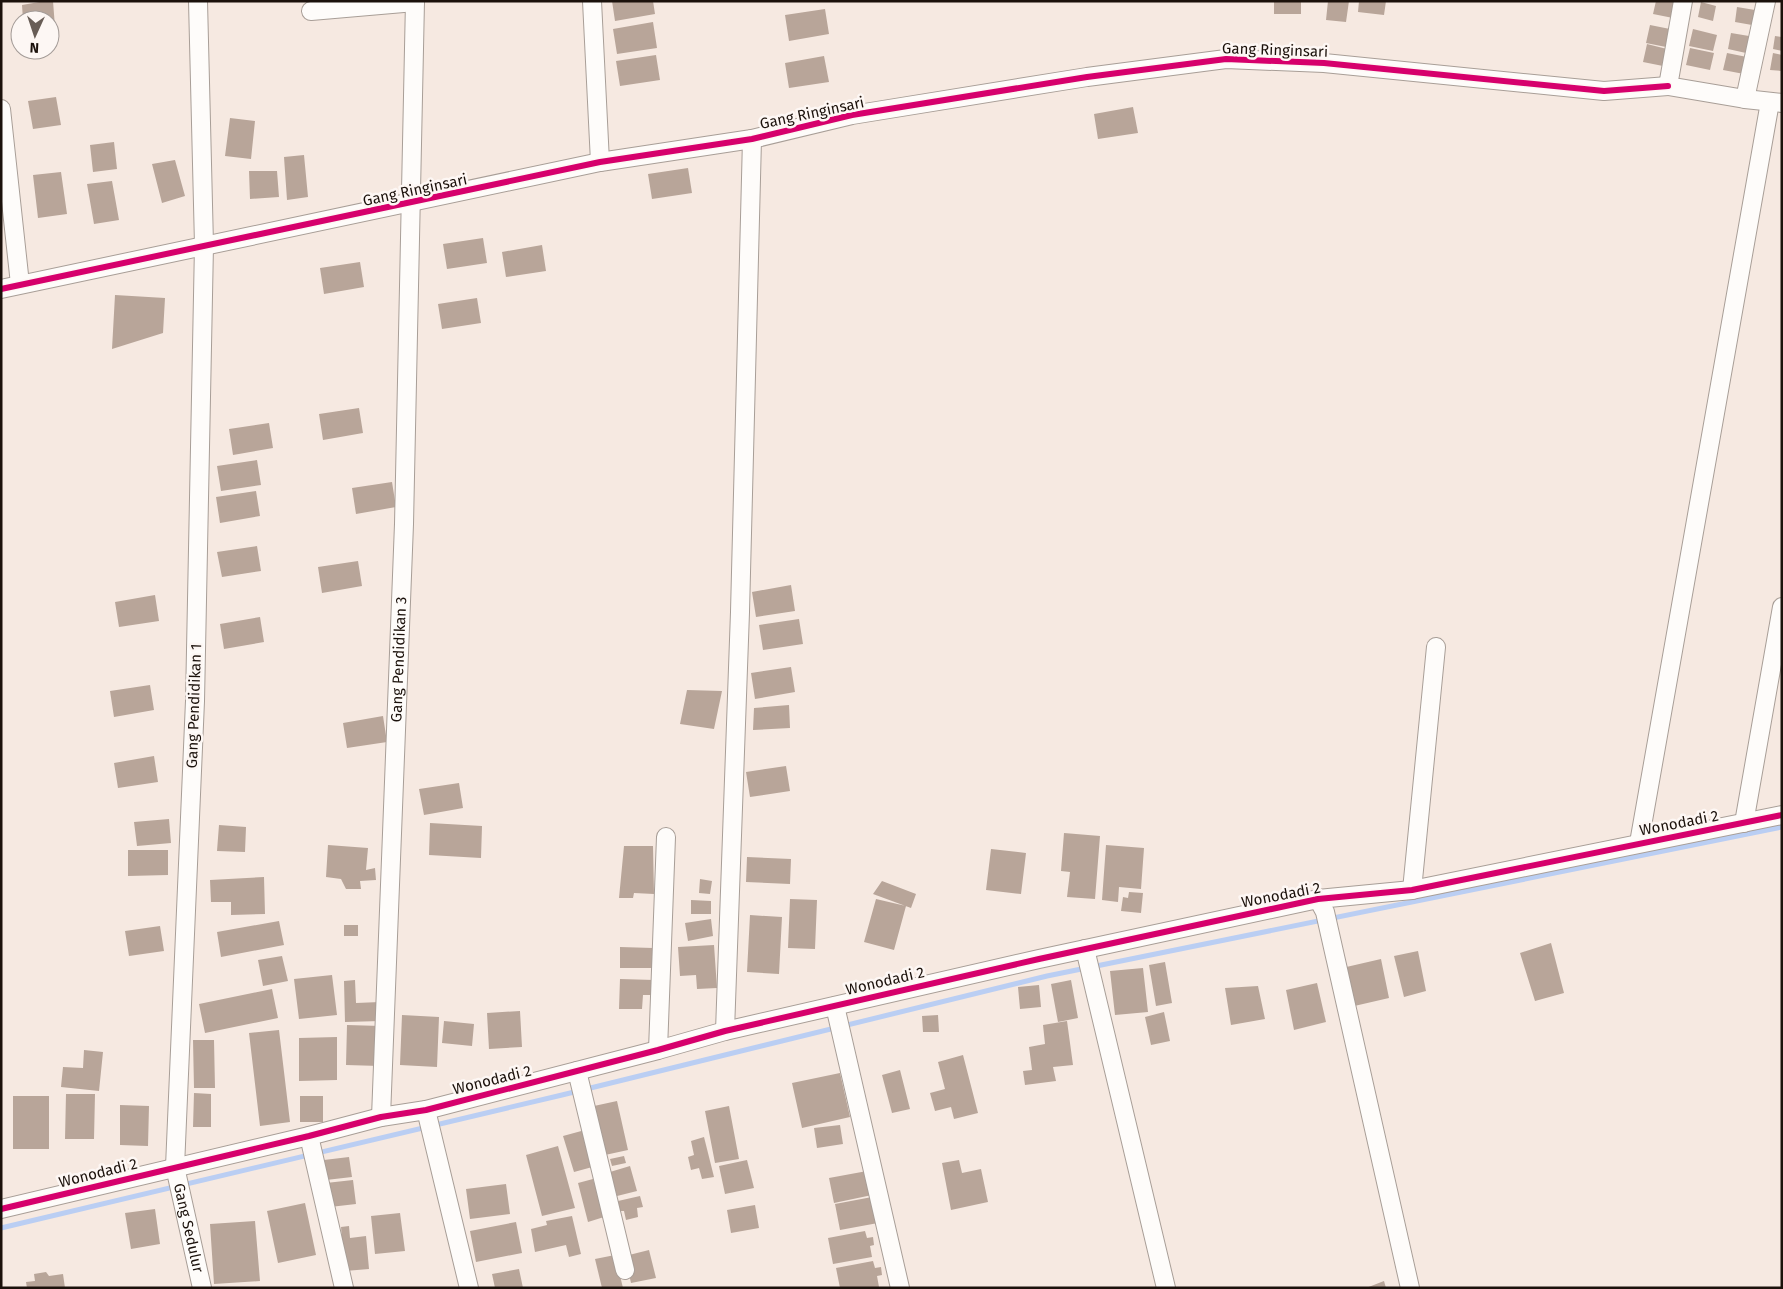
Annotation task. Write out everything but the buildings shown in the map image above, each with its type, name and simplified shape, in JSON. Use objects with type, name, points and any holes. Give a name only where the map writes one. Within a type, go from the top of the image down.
[{"type":"street","name":"Gang Pendidikan 1","points":[[175,1167],[195,701],[204,245],[198,1]]},
{"type":"street","points":[[311,11],[415,1]]},
{"type":"street","name":"Gang Pendidikan 3","points":[[381,1117],[404,524],[415,1]]},
{"type":"street","points":[[592,1],[600,162]]},
{"type":"street","points":[[1668,86],[1683,1]]},
{"type":"street","points":[[1745,99],[1766,1]]},
{"type":"street","name":"Gang Ringinsari","points":[[1,289],[204,245],[411,204],[600,162],[752,138],[852,115],[1087,77],[1226,59],[1324,62],[1604,91],[1668,86],[1745,99],[1776,102]]},
{"type":"street","points":[[1639,843],[1776,102]]},
{"type":"street","points":[[1,109],[20,284]]},
{"type":"street","points":[[725,1031],[740,622],[752,138]]},
{"type":"street","points":[[1744,822],[1782,606]]},
{"type":"street","points":[[1412,890],[1436,647]]},
{"type":"street","name":"Wonodadi 2","points":[[1,1209],[310,1136],[381,1117],[426,1110],[725,1031],[835,1006],[1085,951],[1322,905],[1412,890],[1782,815]]},
{"type":"street","points":[[658,1050],[666,837]]},
{"type":"street","points":[[1322,905],[1410,1288]]},
{"type":"street","points":[[1085,951],[1093,977],[1166,1288]]},
{"type":"street","points":[[835,1006],[900,1288]]},
{"type":"street","points":[[577,1071],[625,1270]]},
{"type":"street","points":[[426,1110],[469,1288]]},
{"type":"street","points":[[310,1136],[344,1288]]},
{"type":"street","name":"Gang Sedulur","points":[[175,1167],[202,1288]]},
{"type":"waterway","points":[[1,1228],[562,1095],[1047,976],[1782,827]]},
{"type":"cycle path","points":[[1,289],[600,162],[752,139],[852,115],[1087,77],[1226,59],[1324,63],[1604,91],[1668,86]]},
{"type":"cycle path","points":[[1,1209],[309,1136],[381,1117],[426,1110],[725,1031],[1039,959],[1318,899],[1412,890],[1782,815]]}]
